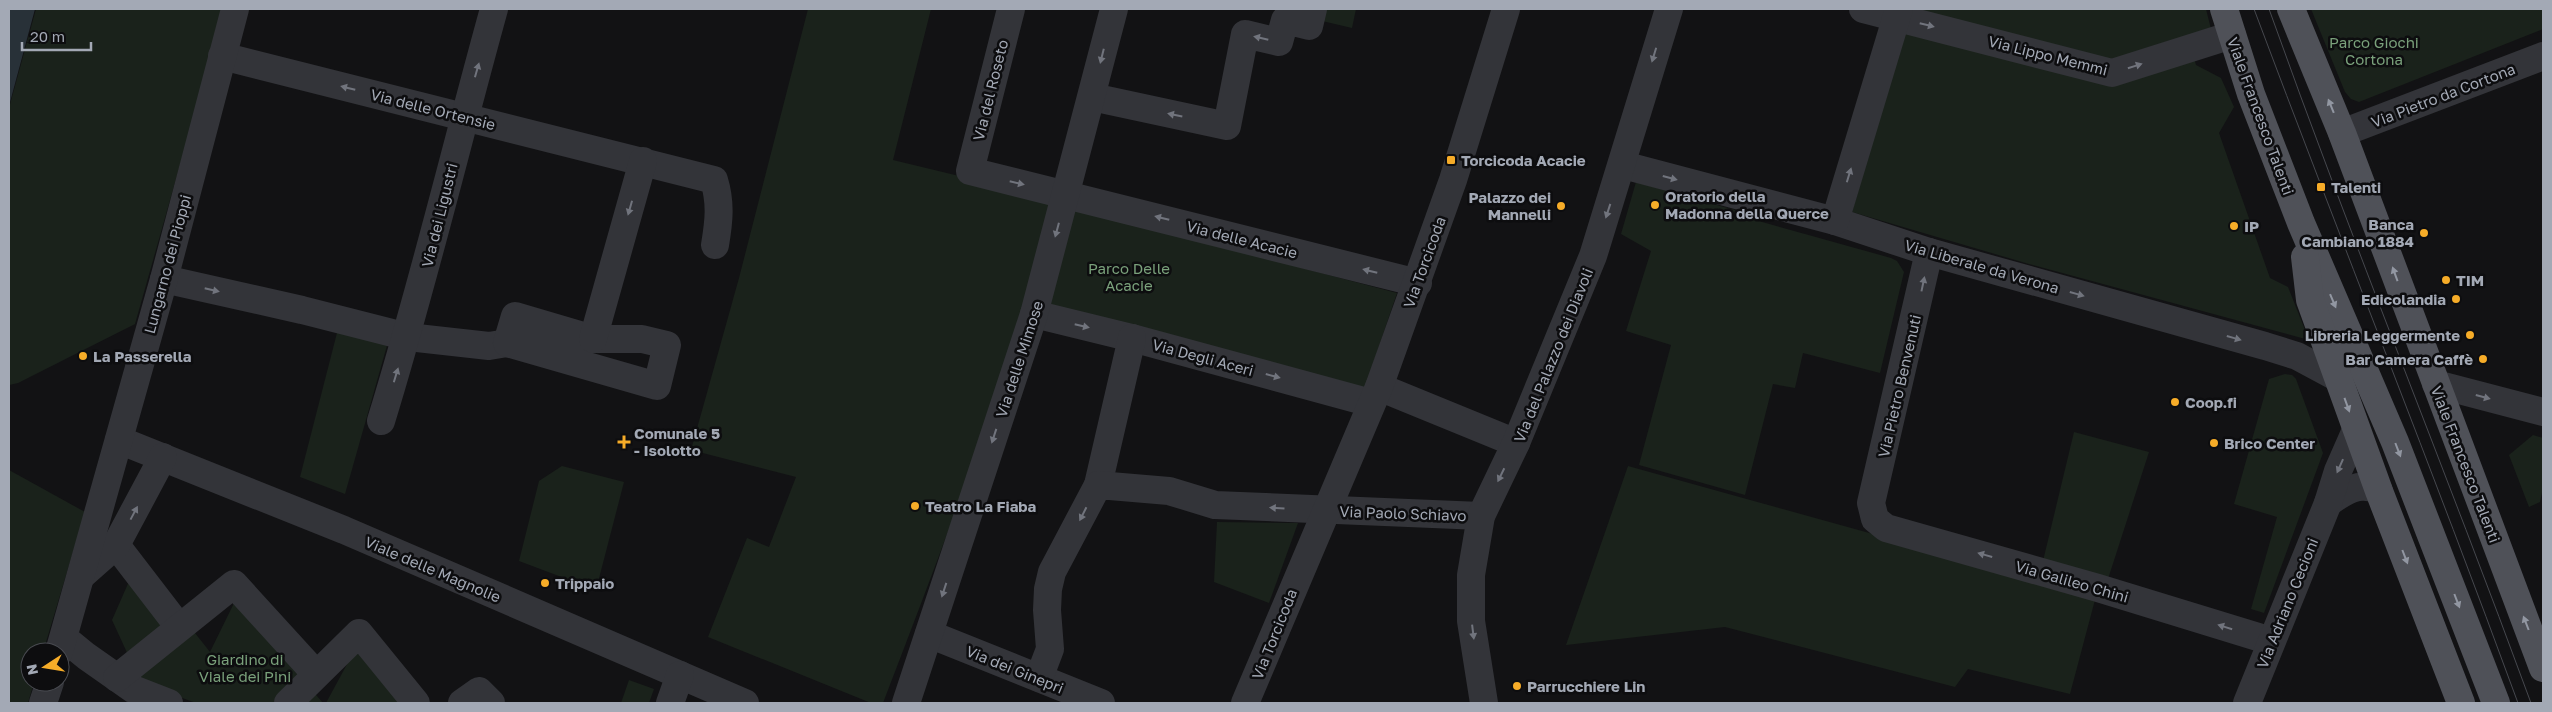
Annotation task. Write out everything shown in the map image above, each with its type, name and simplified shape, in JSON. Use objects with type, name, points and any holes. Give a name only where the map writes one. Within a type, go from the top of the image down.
[{"type":"main road","name":"Viale Francesco Talenti","points":[[2224,9],[2257,110],[2301,224],[2395,442],[2496,703]]},
{"type":"main road","name":"Viale Francesco Talenti","points":[[2292,9],[2342,133],[2543,668]]},
{"type":"main road","name":"Viale Francesco Talenti","points":[[2301,224],[2310,300],[2356,430],[2461,703]]},
{"type":"street","name":"Lungarno dei Pioppi","points":[[63,642],[164,279],[235,9]]},
{"type":"street","name":"Via dei Ligustri","points":[[381,422],[408,337],[463,117],[494,9]]},
{"type":"street","name":"Via del Roseto","points":[[1011,9],[970,171],[1067,194]]},
{"type":"street","name":"Via delle Mimose","points":[[906,703],[1034,314],[1114,9]]},
{"type":"street","points":[[1092,97],[1227,126],[1245,34],[1280,42],[1285,20],[1309,26],[1313,9]]},
{"type":"street","name":"Via Torcicoda","points":[[1245,703],[1375,395],[1418,283],[1490,68],[1506,9]]},
{"type":"street","name":"Via del Palazzo dei Diavoli","points":[[1484,703],[1471,621],[1471,575],[1481,516],[1516,443],[1593,256],[1623,165],[1669,9]]},
{"type":"street","name":"Via Lippo Memmi","points":[[1863,9],[1898,13],[2112,73],[2232,35]]},
{"type":"street","points":[[1835,221],[1898,13]]},
{"type":"street","name":"Via delle Ortensie","points":[[222,56],[714,180],[719,197],[720,214],[715,245]]},
{"type":"street","name":"Via Pietro da Cortona","points":[[2342,133],[2543,56]]},
{"type":"street","points":[[593,339],[643,161]]},
{"type":"street","name":"Via Liberale da Verona","points":[[1623,165],[1835,221],[1929,252],[2265,346],[2297,356],[2338,378]]},
{"type":"street","name":"Via delle Acacie","points":[[1067,194],[1418,283]]},
{"type":"street","name":"Via Pietro Benvenuti","points":[[1875,519],[1871,503],[1929,252]]},
{"type":"street","points":[[164,279],[302,310],[408,337],[489,346],[507,343],[657,386],[667,345],[642,339],[593,339],[515,316],[507,343]]},
{"type":"street","name":"Via Degli Aceri","points":[[1034,314],[1375,395]]},
{"type":"street","points":[[1039,678],[1050,649],[1047,603],[1052,572],[1098,484],[1132,338]]},
{"type":"street","points":[[2436,384],[2543,412]]},
{"type":"street","points":[[1375,395],[1516,443]]},
{"type":"street","name":"Via Adriano Cecioni","points":[[2247,703],[2328,503],[2338,471],[2356,430]]},
{"type":"street","name":"Viale delle Magnolie","points":[[119,440],[344,530],[745,703]]},
{"type":"street","points":[[81,576],[116,546],[163,457]]},
{"type":"street","points":[[1098,484],[1169,491],[1216,505],[1326,510]]},
{"type":"street","points":[[2328,503],[2351,488],[2366,486],[2379,491]]},
{"type":"street","name":"Via Paolo Schiavo","points":[[1326,510],[1481,516]]},
{"type":"street","name":"Via Galileo Chini","points":[[1875,519],[1886,528],[2098,588],[2272,641]]},
{"type":"street","points":[[116,546],[179,627]]},
{"type":"street","points":[[117,678],[234,584],[316,674]]},
{"type":"street","points":[[288,703],[359,633],[416,703]]},
{"type":"street","name":"Via dei Ginepri","points":[[930,634],[1101,703]]},
{"type":"street","points":[[70,650],[133,689],[169,703]]},
{"type":"street","points":[[670,703],[680,675]]},
{"type":"street","points":[[462,703],[479,690],[491,703]]},
{"type":"green space","points":[[36,9],[224,9],[135,324],[18,383],[9,385],[9,108]]},
{"type":"green space","points":[[808,9],[931,9],[893,160],[1062,201],[1021,328],[977,454],[883,703],[871,703],[708,637],[747,538],[769,547],[796,477],[691,450],[739,278]]},
{"type":"green space","points":[[1321,9],[1356,9],[1352,28],[1318,20]]},
{"type":"green space","points":[[1911,9],[2206,9],[2211,29],[2188,36],[2196,65],[2221,78],[2234,107],[2219,133],[2270,278],[2288,287],[2309,340],[2029,264],[1852,212]]},
{"type":"green space","name":"Parco Giochi Cortona","points":[[2311,9],[2543,9],[2543,29],[2359,102],[2351,99],[2345,92]]},
{"type":"green space","points":[[1636,182],[1738,211],[1737,215],[1891,258],[1897,261],[1904,272],[1880,373],[1803,353],[1795,388],[1773,384],[1745,495],[1639,465],[1671,345],[1626,331],[1651,251],[1621,234]]},
{"type":"green space","name":"Parco Delle Acacie","points":[[1071,207],[1397,293],[1364,391],[1045,308]]},
{"type":"green space","points":[[338,329],[388,342],[345,494],[300,477]]},
{"type":"green space","points":[[2285,374],[2292,375],[2296,379],[2323,453],[2264,613],[2251,609],[2277,517],[2234,504],[2269,379]]},
{"type":"green space","points":[[2074,432],[2149,452],[2108,579],[2043,561]]},
{"type":"green space","points":[[2533,435],[2543,438],[2543,488],[2540,502],[2529,507],[2509,455]]},
{"type":"green space","points":[[562,466],[624,482],[596,590],[519,561],[539,481]]},
{"type":"green space","points":[[1628,466],[2096,596],[2070,694],[1968,669],[1955,687],[1725,627],[1566,645]]},
{"type":"green space","points":[[9,470],[85,512],[46,642],[20,642],[20,692],[31,692],[28,703],[9,703]]},
{"type":"green space","points":[[1217,522],[1298,523],[1269,603],[1214,582]]},
{"type":"green space","name":"Giardino di Viale dei Pini","points":[[138,561],[210,652],[235,601],[323,703],[196,703],[141,683],[112,620]]},
{"type":"green space","name":"Giardino di Viale dei Pini","points":[[358,644],[407,703],[326,703]]},
{"type":"green space","points":[[629,680],[654,689],[649,703],[621,703]]},
{"type":"shaded area","points":[[9,9],[35,9],[9,106]]},
{"type":"tram line","points":[[2254,9],[2518,703]]},
{"type":"tram line","points":[[2269,9],[2333,183],[2531,703]]},
{"type":"place","name":"Torcicoda Acacie","points":[[1451,160]]},
{"type":"place","name":"Talenti","points":[[2321,187]]},
{"type":"place","name":"Oratorio della Madonna della Querce","points":[[1655,205]]},
{"type":"place","name":"Palazzo dei Mannelli","points":[[1561,206]]},
{"type":"place","name":"IP","points":[[2234,226]]},
{"type":"place","name":"Banca Cambiano 1884","points":[[2424,233]]},
{"type":"place","name":"TIM","points":[[2446,280]]},
{"type":"place","name":"Edicolandia","points":[[2456,299]]},
{"type":"place","name":"Libreria Leggermente","points":[[2470,335]]},
{"type":"place","name":"La Passerella","points":[[83,356]]},
{"type":"place","name":"Bar Camera Caffè","points":[[2483,359]]},
{"type":"place","name":"Coop.fi","points":[[2175,402]]},
{"type":"place","name":"Comunale 5 - Isolotto","points":[[624,442]]},
{"type":"place","name":"Brico Center","points":[[2214,443]]},
{"type":"place","name":"Teatro La Fiaba","points":[[915,506]]},
{"type":"place","name":"Trippaio","points":[[545,583]]},
{"type":"place","name":"Parrucchiere Lin","points":[[1517,686]]}]
